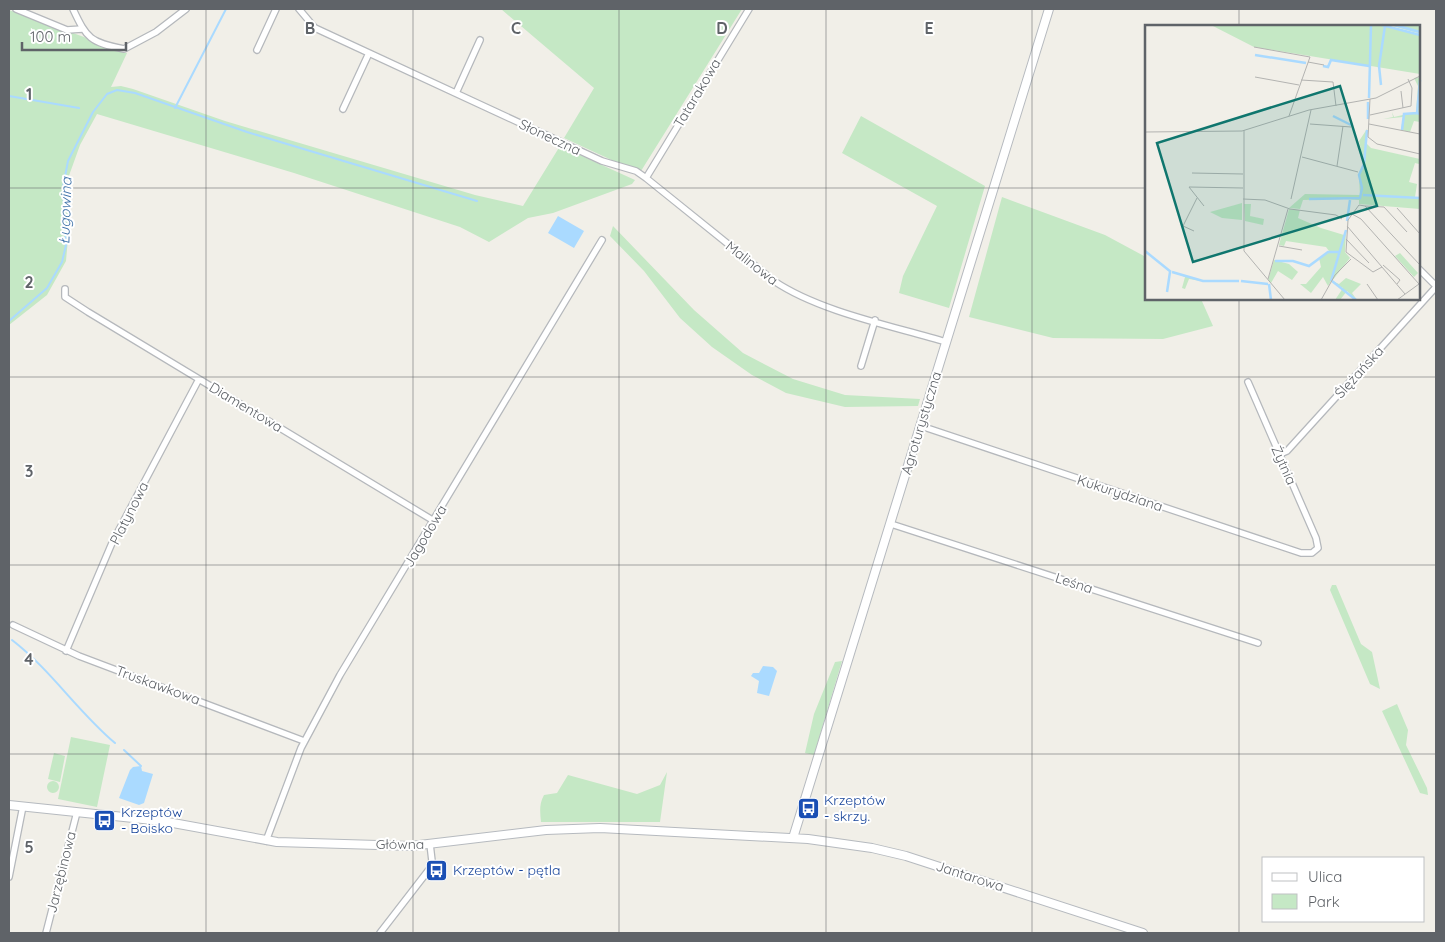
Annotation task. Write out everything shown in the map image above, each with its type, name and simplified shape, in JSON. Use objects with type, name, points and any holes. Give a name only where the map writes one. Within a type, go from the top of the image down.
[{"type":"street","points":[[16,9],[67,30],[82,29]]},
{"type":"street","points":[[72,9],[82,29],[95,41],[124,49],[156,32],[186,9]]},
{"type":"street","points":[[257,50],[276,9]]},
{"type":"street","name":"Słoneczna","points":[[299,9],[315,28],[602,161],[636,171],[646,178]]},
{"type":"street","name":"Tatarakowa","points":[[646,178],[749,9]]},
{"type":"street","name":"Agroturystyczna","points":[[793,838],[1049,9]]},
{"type":"street","points":[[456,93],[480,40]]},
{"type":"street","points":[[343,109],[369,53]]},
{"type":"street","name":"Malinowa","points":[[646,178],[784,288],[812,301],[946,342]]},
{"type":"street","name":"Jagodowa","points":[[266,841],[304,741],[340,675],[602,240]]},
{"type":"street","points":[[1420,270],[1436,287]]},
{"type":"street","name":"Ślężańska","points":[[1280,454],[1287,451],[1436,287]]},
{"type":"street","name":"Diamentowa","points":[[64,289],[64,297],[434,521]]},
{"type":"street","points":[[861,366],[875,320]]},
{"type":"street","name":"Platynowa","points":[[66,651],[112,543],[199,379]]},
{"type":"street","name":"Żytnia","points":[[1248,382],[1316,538],[1318,548]]},
{"type":"street","name":"Kukurydziana","points":[[920,426],[1301,553],[1312,553],[1318,548]]},
{"type":"street","name":"Leśna","points":[[890,524],[1258,643]]},
{"type":"street","name":"Truskawkowa","points":[[13,626],[36,634],[66,651],[304,741]]},
{"type":"street","name":"Główna","points":[[9,805],[162,821],[266,841],[404,846],[569,828],[793,838]]},
{"type":"street","points":[[9,877],[23,806]]},
{"type":"street","name":"Jarzębinowa","points":[[46,933],[77,812]]},
{"type":"street","name":"Jantarowa","points":[[793,838],[872,848],[906,856],[1143,933]]},
{"type":"street","points":[[380,933],[430,868],[432,861],[430,844]]},
{"type":"green space","points":[[501,9],[742,9],[641,171],[618,163],[564,138],[594,88]]},
{"type":"green space","points":[[9,10],[84,37],[110,50],[127,53],[111,87],[121,86],[133,89],[225,121],[475,195],[523,206],[560,146],[635,180],[632,184],[553,213],[528,218],[489,242],[460,227],[294,173],[97,114],[80,145],[66,184],[69,227],[66,261],[47,295],[9,325]]},
{"type":"green space","points":[[861,116],[985,186],[949,308],[899,293],[903,276],[937,206],[842,153]]},
{"type":"green space","points":[[1002,197],[1105,235],[1144,256],[1145,300],[1201,300],[1213,326],[1163,339],[1053,338],[969,317]]},
{"type":"green space","points":[[613,226],[694,310],[743,353],[793,379],[845,395],[920,399],[918,406],[845,407],[786,393],[752,375],[712,347],[680,318],[644,271],[610,236]]},
{"type":"green space","points":[[1332,585],[1336,585],[1361,644],[1372,652],[1380,689],[1370,684],[1330,590]]},
{"type":"green space","points":[[842,661],[814,755],[805,753],[814,714],[835,662]]},
{"type":"green space","points":[[1397,704],[1408,730],[1406,745],[1427,788],[1428,795],[1420,793],[1382,711]]},
{"type":"green space","points":[[71,737],[110,745],[97,807],[58,799]]},
{"type":"green space","points":[[54,753],[65,756],[60,782],[48,779]]},
{"type":"green space","points":[[667,772],[660,822],[541,822],[542,798],[544,795],[557,793],[568,775],[637,794],[660,785]]},
{"type":"green space","points":[[51,781],[55,781],[59,787],[55,793],[51,793],[47,789],[47,785]]},
{"type":"water","points":[[558,216],[584,231],[574,248],[548,233]]},
{"type":"water","points":[[763,666],[773,667],[777,671],[769,696],[757,693],[759,681],[751,676],[753,673],[759,673]]},
{"type":"water","points":[[141,766],[142,771],[153,774],[144,803],[139,805],[119,798],[130,770],[133,767]]},
{"type":"waterway","name":"Ługowina","points":[[175,108],[226,9]]},
{"type":"waterway","name":"Ługowina","points":[[9,321],[47,288],[62,262],[66,245],[63,187],[68,161],[93,112],[107,94],[117,90],[135,93],[247,132],[477,201]]},
{"type":"waterway","points":[[9,96],[79,108]]},
{"type":"waterway","points":[[12,640],[39,664],[115,743]]},
{"type":"waterway","points":[[124,750],[141,766]]},
{"type":"place","name":"Krzeptów - skrzy.","points":[[808,808]]},
{"type":"place","name":"Krzeptów - Boisko","points":[[105,820]]},
{"type":"place","name":"Krzeptów - pętla","points":[[437,870]]}]
